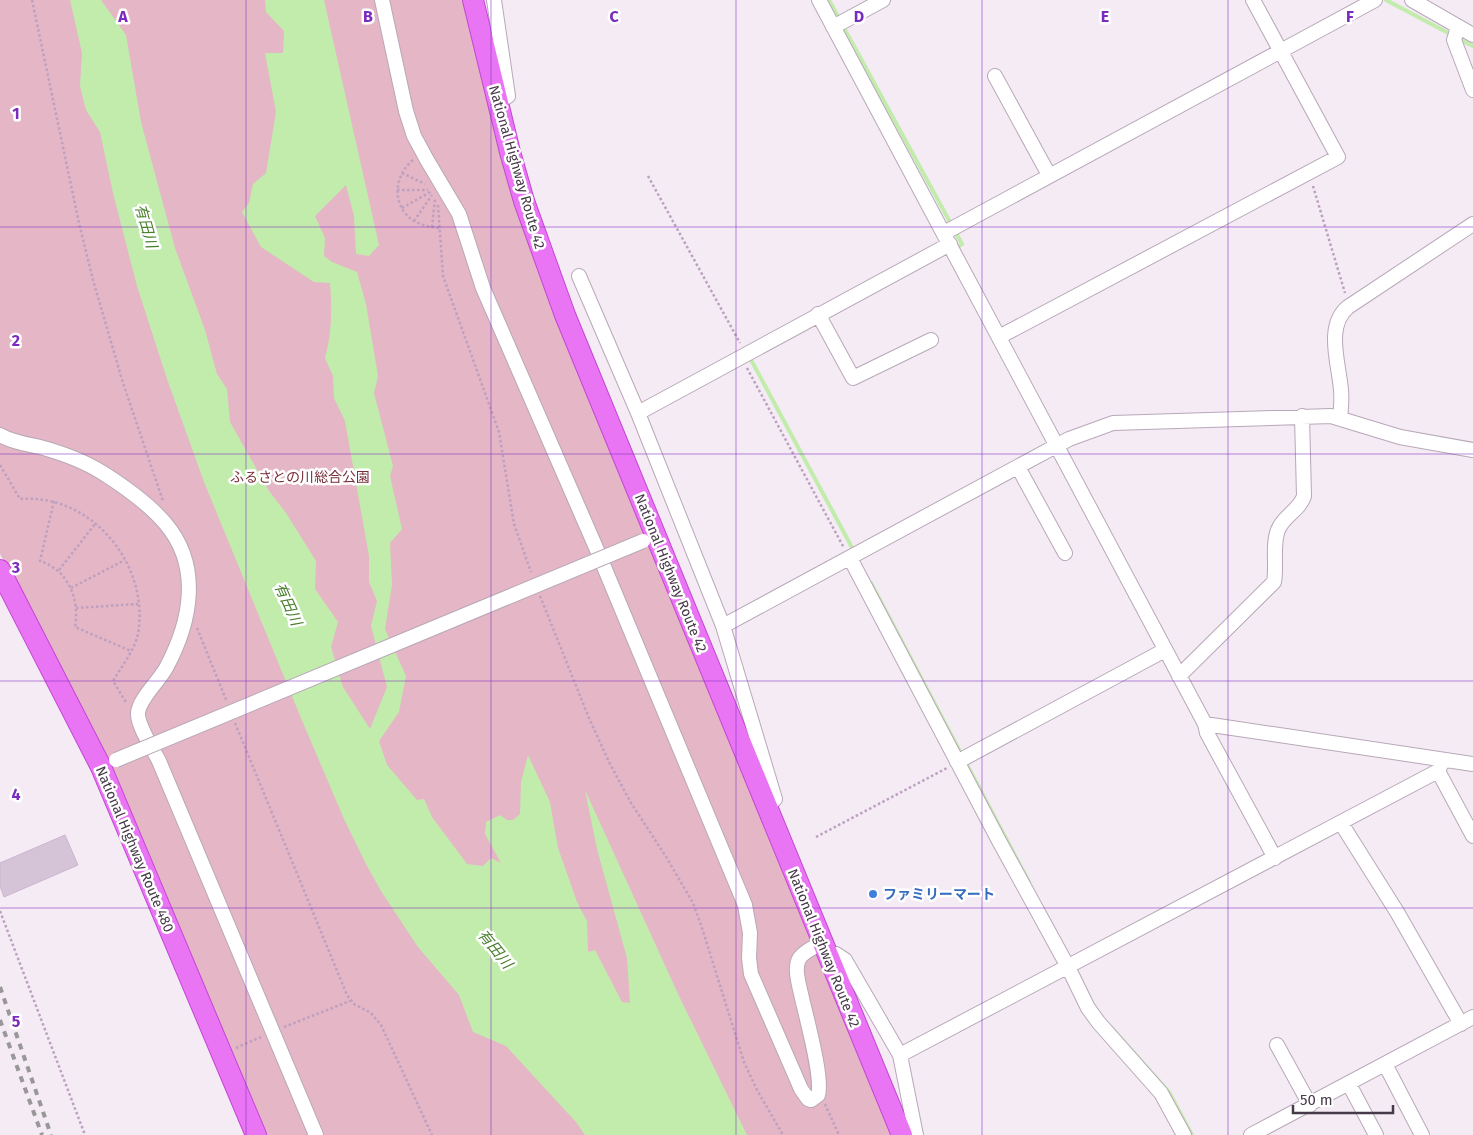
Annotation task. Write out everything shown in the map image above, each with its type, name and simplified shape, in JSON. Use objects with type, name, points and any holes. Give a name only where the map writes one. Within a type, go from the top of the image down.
[{"type":"highway","name":"National Highway Route 42","points":[[473,0],[497,103],[524,201],[649,538],[766,807],[902,1135]]},
{"type":"highway","name":"National Highway Route 480","points":[[0,570],[109,764],[256,1135]]},
{"type":"street","points":[[382,0],[406,111],[414,136],[436,182],[459,214],[483,288],[597,550],[745,905],[750,932],[749,966],[760,997],[804,1095],[808,1099],[815,1098],[818,1095],[819,1086],[796,970],[798,959],[803,954],[825,949],[845,960],[900,1055],[916,1135]]},
{"type":"street","points":[[494,0],[508,96],[497,103]]},
{"type":"street","points":[[819,0],[1275,858]]},
{"type":"street","points":[[833,26],[883,0]]},
{"type":"street","points":[[999,337],[1338,157],[1253,0]]},
{"type":"street","points":[[638,413],[818,314],[947,239],[1049,175],[1375,0]]},
{"type":"street","points":[[1412,0],[1473,35]]},
{"type":"street","points":[[1458,27],[1454,40],[1473,90]]},
{"type":"street","points":[[995,76],[1049,175]]},
{"type":"street","points":[[1340,418],[1341,392],[1335,334],[1340,316],[1348,307],[1473,224]]},
{"type":"street","points":[[579,276],[638,413],[723,626],[775,799],[766,807]]},
{"type":"street","points":[[818,314],[853,378],[931,340]]},
{"type":"street","points":[[1179,676],[1274,582],[1278,530],[1302,502],[1304,496],[1302,416]]},
{"type":"street","points":[[723,626],[1069,439],[1112,422],[1331,416],[1400,437],[1473,450]]},
{"type":"street","points":[[0,435],[12,441],[54,451],[84,463],[128,490],[157,514],[172,532],[186,560],[190,585],[188,608],[182,630],[171,660],[161,677],[140,704],[138,714],[159,761],[266,1035],[316,1135]]},
{"type":"street","points":[[1018,467],[1065,553]]},
{"type":"street","points":[[109,764],[649,538]]},
{"type":"street","points":[[850,558],[1093,1016],[1161,1093],[1184,1135]]},
{"type":"street","points":[[957,762],[1165,650]]},
{"type":"street","points":[[1205,724],[1441,766],[1473,764]]},
{"type":"street","points":[[900,1055],[1275,858],[1441,766]]},
{"type":"street","points":[[1441,766],[1473,836]]},
{"type":"street","points":[[1341,822],[1397,912],[1461,1024]]},
{"type":"street","points":[[1251,1135],[1473,1017]]},
{"type":"street","points":[[1277,1045],[1310,1104]]},
{"type":"street","points":[[1385,1064],[1422,1135]]},
{"type":"street","points":[[1349,1084],[1376,1135]]},
{"type":"path","points":[[32,0],[67,168],[91,270],[122,383],[164,503]]},
{"type":"path","points":[[423,153],[410,162],[402,173],[398,181],[397,190],[402,209],[414,221],[439,228]]},
{"type":"path","points":[[1309,172],[1348,307]]},
{"type":"path","points":[[402,173],[436,182]]},
{"type":"path","points":[[648,176],[850,558]]},
{"type":"path","points":[[397,190],[436,182]]},
{"type":"path","points":[[402,209],[436,182]]},
{"type":"path","points":[[414,221],[436,182]]},
{"type":"path","points":[[432,227],[436,182]]},
{"type":"path","points":[[436,182],[443,276],[499,432],[514,524],[531,573]]},
{"type":"path","points":[[0,465],[20,499],[34,498],[54,501],[75,509],[112,539],[126,560],[136,585],[138,634],[131,652],[113,681],[140,722]]},
{"type":"path","points":[[54,501],[40,561],[59,570],[71,588],[76,608],[75,627],[131,652]]},
{"type":"path","points":[[59,570],[95,524]]},
{"type":"path","points":[[71,588],[126,560]]},
{"type":"path","points":[[538,590],[589,718],[609,762],[631,803],[669,861],[693,903],[705,935],[744,1062],[757,1090],[783,1135]]},
{"type":"path","points":[[76,608],[138,604]]},
{"type":"path","points":[[188,608],[229,708]]},
{"type":"path","points":[[233,717],[350,1001],[371,1013],[381,1025],[432,1135]]},
{"type":"path","points":[[816,837],[957,762]]},
{"type":"path","points":[[0,911],[85,1135]]},
{"type":"path","points":[[230,1051],[350,1001]]},
{"type":"path","points":[[819,1086],[839,1135]]},
{"type":"green space","name":"ふるさとの川総合公園","points":[[0,0],[469,0],[505,149],[898,1135],[264,1135],[124,796],[95,733],[0,554]]},
{"type":"water","name":"有田川","points":[[70,0],[101,0],[126,35],[141,122],[175,248],[205,330],[217,374],[227,389],[230,422],[269,491],[286,513],[316,561],[315,589],[338,622],[331,647],[343,687],[370,729],[387,687],[371,626],[377,601],[369,582],[369,556],[345,421],[334,398],[333,376],[325,358],[331,321],[330,283],[314,282],[261,247],[242,212],[249,203],[253,184],[266,173],[276,112],[265,53],[283,53],[284,31],[266,12],[265,0],[324,0],[379,245],[369,256],[356,254],[354,216],[346,185],[315,216],[325,238],[324,256],[332,262],[357,272],[366,304],[378,376],[374,393],[393,466],[390,476],[402,529],[390,543],[392,585],[385,629],[406,676],[399,712],[379,741],[387,765],[417,800],[424,799],[432,817],[467,864],[483,866],[491,858],[501,863],[485,834],[486,822],[500,815],[507,820],[513,820],[520,814],[521,782],[528,755],[550,802],[558,848],[577,902],[587,921],[588,952],[595,950],[622,1002],[630,1003],[627,958],[597,849],[585,790],[679,996],[747,1135],[585,1135],[576,1122],[506,1046],[473,1032],[459,995],[418,947],[381,891],[344,819],[301,718],[204,482],[167,379],[137,286],[113,193],[100,132],[86,110],[80,86],[82,53]]},
{"type":"building","points":[[65,835],[78,865],[4,897],[0,886],[0,863]]},
{"type":"waterway","points":[[829,0],[840,20]]},
{"type":"waterway","points":[[1386,0],[1452,35]]},
{"type":"waterway","points":[[843,26],[962,244],[956,248]]},
{"type":"waterway","points":[[1458,39],[1473,46]]},
{"type":"waterway","points":[[749,356],[855,553]]},
{"type":"waterway","points":[[871,583],[1029,882]]},
{"type":"waterway","points":[[1111,1027],[1169,1092],[1192,1135]]},
{"type":"railway","points":[[0,987],[51,1135]]},
{"type":"railway","points":[[0,1020],[42,1135]]},
{"type":"place","name":"ファミリーマート","points":[[873,894]]}]
